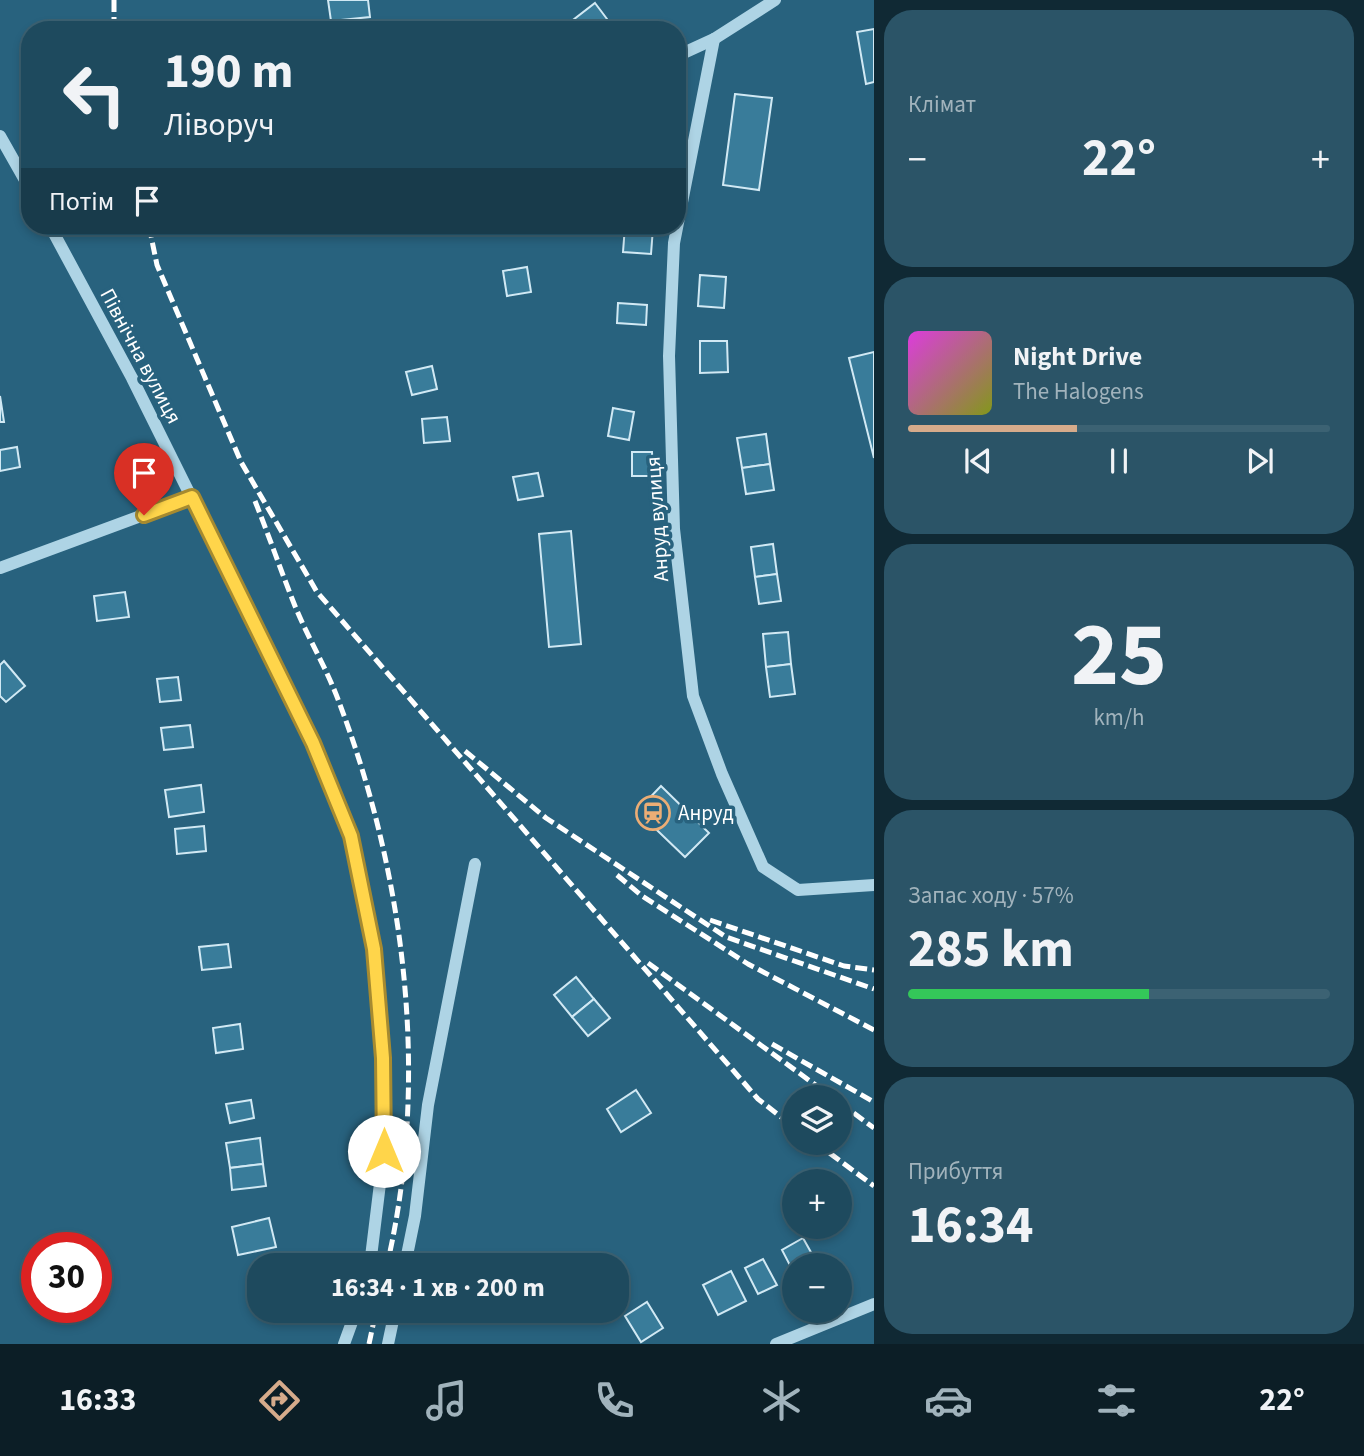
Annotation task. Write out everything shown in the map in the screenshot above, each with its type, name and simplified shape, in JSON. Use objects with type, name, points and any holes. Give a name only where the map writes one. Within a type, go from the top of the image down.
[{"type":"street","points":[[686,53],[714,39],[775,0]]},
{"type":"street","name":"Анруд вулиця","points":[[686,182],[714,39]]},
{"type":"street","points":[[0,136],[21,174]]},
{"type":"street","name":"Північна вулиця","points":[[55,235],[192,497],[313,743],[351,836],[365,894],[374,949],[383,1058],[384,1151],[371,1253]]},
{"type":"street","name":"Анруд вулиця","points":[[676,235],[669,356],[674,529],[693,696],[722,774],[763,867],[798,890],[874,885]]},
{"type":"street","points":[[0,568],[192,497]]},
{"type":"street","points":[[407,1253],[415,1216],[428,1105],[475,864]]},
{"type":"street","points":[[776,1344],[874,1304]]},
{"type":"street","points":[[344,1344],[352,1323]]},
{"type":"street","points":[[388,1344],[392,1323]]},
{"type":"building","points":[[328,0],[368,0],[370,17],[331,21]]},
{"type":"building","points":[[595,3],[607,19],[604,21],[573,20]]},
{"type":"building","points":[[874,29],[874,82],[866,84],[857,32]]},
{"type":"building","points":[[735,94],[772,98],[759,190],[723,185]]},
{"type":"building","points":[[624,235],[652,235],[651,254],[623,252]]},
{"type":"building","points":[[527,267],[531,292],[507,296],[503,271]]},
{"type":"building","points":[[700,275],[726,277],[724,308],[698,306]]},
{"type":"building","points":[[618,303],[647,305],[646,325],[617,323]]},
{"type":"building","points":[[700,341],[727,341],[728,372],[700,373]]},
{"type":"building","points":[[874,352],[874,458],[849,358]]},
{"type":"building","points":[[432,366],[437,389],[412,395],[406,372]]},
{"type":"building","points":[[0,396],[4,422],[0,422]]},
{"type":"building","points":[[613,408],[634,412],[629,440],[608,436]]},
{"type":"building","points":[[447,417],[450,441],[424,443],[422,419]]},
{"type":"building","points":[[766,434],[770,464],[742,468],[737,438]]},
{"type":"building","points":[[17,447],[20,467],[0,471],[0,450]]},
{"type":"building","points":[[632,452],[652,452],[653,476],[632,476]]},
{"type":"building","points":[[770,464],[774,490],[746,494],[742,468]]},
{"type":"building","points":[[538,473],[543,496],[518,500],[513,477]]},
{"type":"building","points":[[571,531],[581,644],[549,647],[539,534]]},
{"type":"building","points":[[773,544],[777,574],[755,577],[751,547]]},
{"type":"building","points":[[777,574],[781,601],[759,604],[755,577]]},
{"type":"building","points":[[125,592],[129,617],[97,621],[94,596]]},
{"type":"building","points":[[788,632],[791,664],[766,667],[763,634]]},
{"type":"building","points":[[4,661],[25,686],[6,702],[0,696],[0,665]]},
{"type":"building","points":[[791,664],[795,694],[770,697],[766,667]]},
{"type":"building","points":[[178,677],[181,700],[160,702],[157,679]]},
{"type":"building","points":[[190,725],[193,747],[164,750],[161,728]]},
{"type":"building","points":[[201,785],[204,812],[169,817],[165,790]]},
{"type":"building","points":[[661,786],[709,833],[685,857],[637,811]]},
{"type":"building","points":[[204,826],[206,851],[177,854],[175,829]]},
{"type":"building","points":[[228,944],[231,967],[202,970],[199,947]]},
{"type":"building","points":[[576,977],[594,999],[572,1017],[554,995]]},
{"type":"building","points":[[594,999],[610,1018],[588,1036],[572,1017]]},
{"type":"building","points":[[240,1024],[243,1049],[216,1053],[213,1028]]},
{"type":"building","points":[[636,1090],[651,1113],[621,1132],[607,1109]]},
{"type":"building","points":[[251,1100],[254,1118],[230,1123],[226,1104]]},
{"type":"building","points":[[260,1138],[263,1164],[230,1168],[226,1143]]},
{"type":"building","points":[[263,1164],[266,1186],[232,1190],[230,1168]]},
{"type":"building","points":[[269,1218],[276,1247],[238,1255],[232,1227]]},
{"type":"building","points":[[804,1239],[811,1253],[784,1253],[782,1250]]},
{"type":"building","points":[[763,1259],[777,1285],[758,1294],[745,1268]]},
{"type":"building","points":[[731,1271],[746,1301],[718,1315],[703,1285]]},
{"type":"building","points":[[647,1302],[663,1328],[641,1342],[629,1322],[629,1313]]},
{"type":"railway","points":[[114,0],[114,21]]},
{"type":"railway","points":[[151,235],[157,265],[241,462],[317,592],[758,1099],[782,1118]]},
{"type":"railway","points":[[255,501],[295,606],[334,690],[362,769],[381,838],[395,909],[404,980],[408,1052],[407,1124],[400,1195],[389,1253]]},
{"type":"railway","points":[[465,751],[546,818],[726,937],[874,989]]},
{"type":"railway","points":[[617,875],[642,896],[748,964],[874,1030]]},
{"type":"railway","points":[[710,920],[844,966],[874,970]]},
{"type":"railway","points":[[648,963],[816,1085]]},
{"type":"railway","points":[[772,1044],[874,1102]]},
{"type":"railway","points":[[852,1112],[874,1128]]},
{"type":"railway","points":[[832,1155],[874,1186]]},
{"type":"railway","points":[[369,1344],[373,1323]]},
{"type":"place","name":"Анруд","points":[[653,813]]},
{"type":"route","points":[[144,515],[192,497],[313,743],[351,836],[365,894],[374,949],[383,1058],[384,1151]]}]
